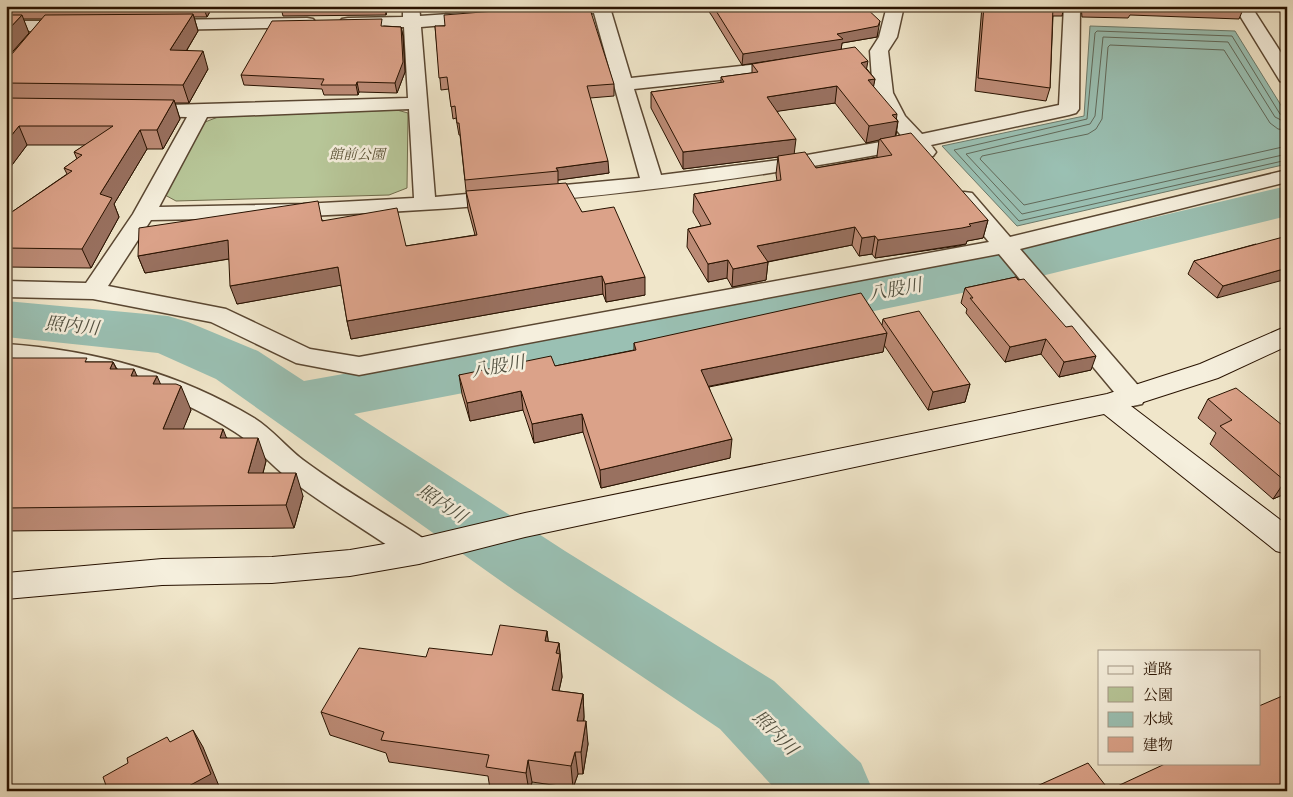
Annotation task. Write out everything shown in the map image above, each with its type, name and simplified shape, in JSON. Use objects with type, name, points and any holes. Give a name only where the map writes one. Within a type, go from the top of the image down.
[{"type":"street","points":[[896,6],[888,37],[869,53],[883,93],[897,118],[918,141],[1003,246],[1121,400],[1287,542]]},
{"type":"street","points":[[144,214],[226,213],[425,204],[652,182],[780,166],[918,141],[1069,110],[1072,6]]},
{"type":"street","points":[[1242,6],[1287,77]]},
{"type":"street","points":[[541,12],[607,7],[623,85],[652,182]]},
{"type":"street","points":[[145,25],[328,23],[411,14],[491,16]]},
{"type":"street","points":[[411,14],[416,103],[425,204]]},
{"type":"street","points":[[6,26],[85,26]]},
{"type":"street","points":[[29,47],[46,26]]},
{"type":"street","points":[[623,85],[753,72],[802,64]]},
{"type":"street","points":[[122,110],[200,111],[416,103]]},
{"type":"street","points":[[93,291],[144,214],[200,111]]},
{"type":"street","points":[[6,289],[93,291],[217,315],[305,357],[358,366],[1003,246],[1287,176]]},
{"type":"street","points":[[6,586],[162,572],[272,570],[350,563],[419,551],[525,526],[1121,400],[1209,371],[1287,335]]},
{"type":"street","points":[[6,353],[38,355],[119,370],[167,385],[246,426],[293,467],[419,551]]},
{"type":"green space","name":"館前公園","points":[[397,110],[408,113],[407,188],[389,195],[176,201],[165,195],[205,122],[218,117]]},
{"type":"water","points":[[1090,26],[1235,31],[1287,115],[1287,164],[1017,226],[942,146],[1084,116]]},
{"type":"building","points":[[282,6],[385,6],[385,7],[281,8]]},
{"type":"building","points":[[558,6],[589,6],[614,84],[587,86],[608,161],[556,168],[558,171],[465,180],[459,123],[457,123],[455,106],[451,107],[447,77],[439,78],[435,26],[445,26],[444,15]]},
{"type":"building","points":[[713,6],[864,6],[880,21],[878,26],[837,34],[843,39],[743,54]]},
{"type":"building","points":[[984,6],[1053,6],[1050,88],[978,78]]},
{"type":"building","points":[[193,14],[170,50],[203,51],[183,85],[6,83],[6,61],[45,15]]},
{"type":"building","points":[[6,15],[22,15],[6,32]]},
{"type":"building","points":[[382,19],[381,26],[401,27],[403,62],[395,83],[357,82],[356,85],[321,85],[324,79],[241,75],[272,21]]},
{"type":"building","points":[[855,47],[868,61],[861,63],[875,79],[868,80],[897,114],[892,115],[898,121],[869,126],[837,86],[767,97],[796,139],[683,152],[651,92],[724,82],[721,77],[758,72],[752,64]]},
{"type":"building","points":[[6,98],[174,100],[157,130],[140,130],[100,194],[112,198],[82,249],[6,248],[6,216],[72,171],[64,168],[82,155],[74,152],[113,126],[19,126],[6,142]]},
{"type":"building","points":[[911,133],[988,220],[969,224],[971,226],[962,228],[878,240],[875,236],[862,238],[855,227],[757,246],[768,262],[733,269],[728,260],[708,264],[688,229],[711,224],[694,194],[781,180],[778,156],[805,152],[816,168],[892,155],[880,139]]},
{"type":"building","points":[[566,183],[582,212],[614,207],[645,277],[605,284],[602,276],[347,321],[338,267],[230,286],[228,240],[138,256],[139,228],[318,201],[322,221],[397,208],[406,246],[477,235],[466,191]]},
{"type":"building","points":[[1287,236],[1287,268],[1223,286],[1194,261]]},
{"type":"building","points":[[1016,277],[1018,280],[1024,279],[1066,327],[1072,326],[1096,356],[1064,362],[1046,339],[1010,347],[970,298],[973,298],[965,288]]},
{"type":"building","points":[[861,293],[887,333],[701,370],[732,439],[600,470],[582,414],[532,424],[521,391],[467,403],[459,375],[551,356],[555,366],[636,350],[634,343]]},
{"type":"building","points":[[919,311],[970,384],[933,392],[883,319]]},
{"type":"building","points":[[6,358],[87,358],[85,362],[113,362],[110,369],[134,369],[131,376],[157,376],[153,384],[176,384],[181,386],[163,429],[223,429],[220,438],[258,438],[248,473],[296,473],[286,505],[6,508]]},
{"type":"building","points":[[1236,388],[1287,429],[1287,480],[1285,481],[1220,426],[1232,420],[1208,399]]},
{"type":"building","points":[[500,625],[547,631],[545,641],[559,643],[556,653],[560,654],[552,690],[583,694],[577,721],[586,721],[581,752],[575,752],[571,766],[528,760],[526,773],[486,767],[489,755],[381,740],[384,732],[321,712],[359,648],[426,657],[429,648],[492,655]]},
{"type":"building","points":[[1287,694],[1287,791],[1041,791],[1037,786],[1088,763],[1109,790],[1165,764],[1260,764],[1260,706]]},
{"type":"building","points":[[193,730],[211,774],[185,788],[186,791],[108,791],[103,777],[128,763],[127,758],[167,737],[170,742]]},
{"type":"waterway","name":"八股川","points":[[294,404],[641,340],[1025,264],[1287,201]]},
{"type":"waterway","name":"照内川","points":[[6,319],[168,335],[237,365],[294,404]]},
{"type":"waterway","name":"照内川","points":[[294,404],[540,571],[747,705],[832,791]]}]
